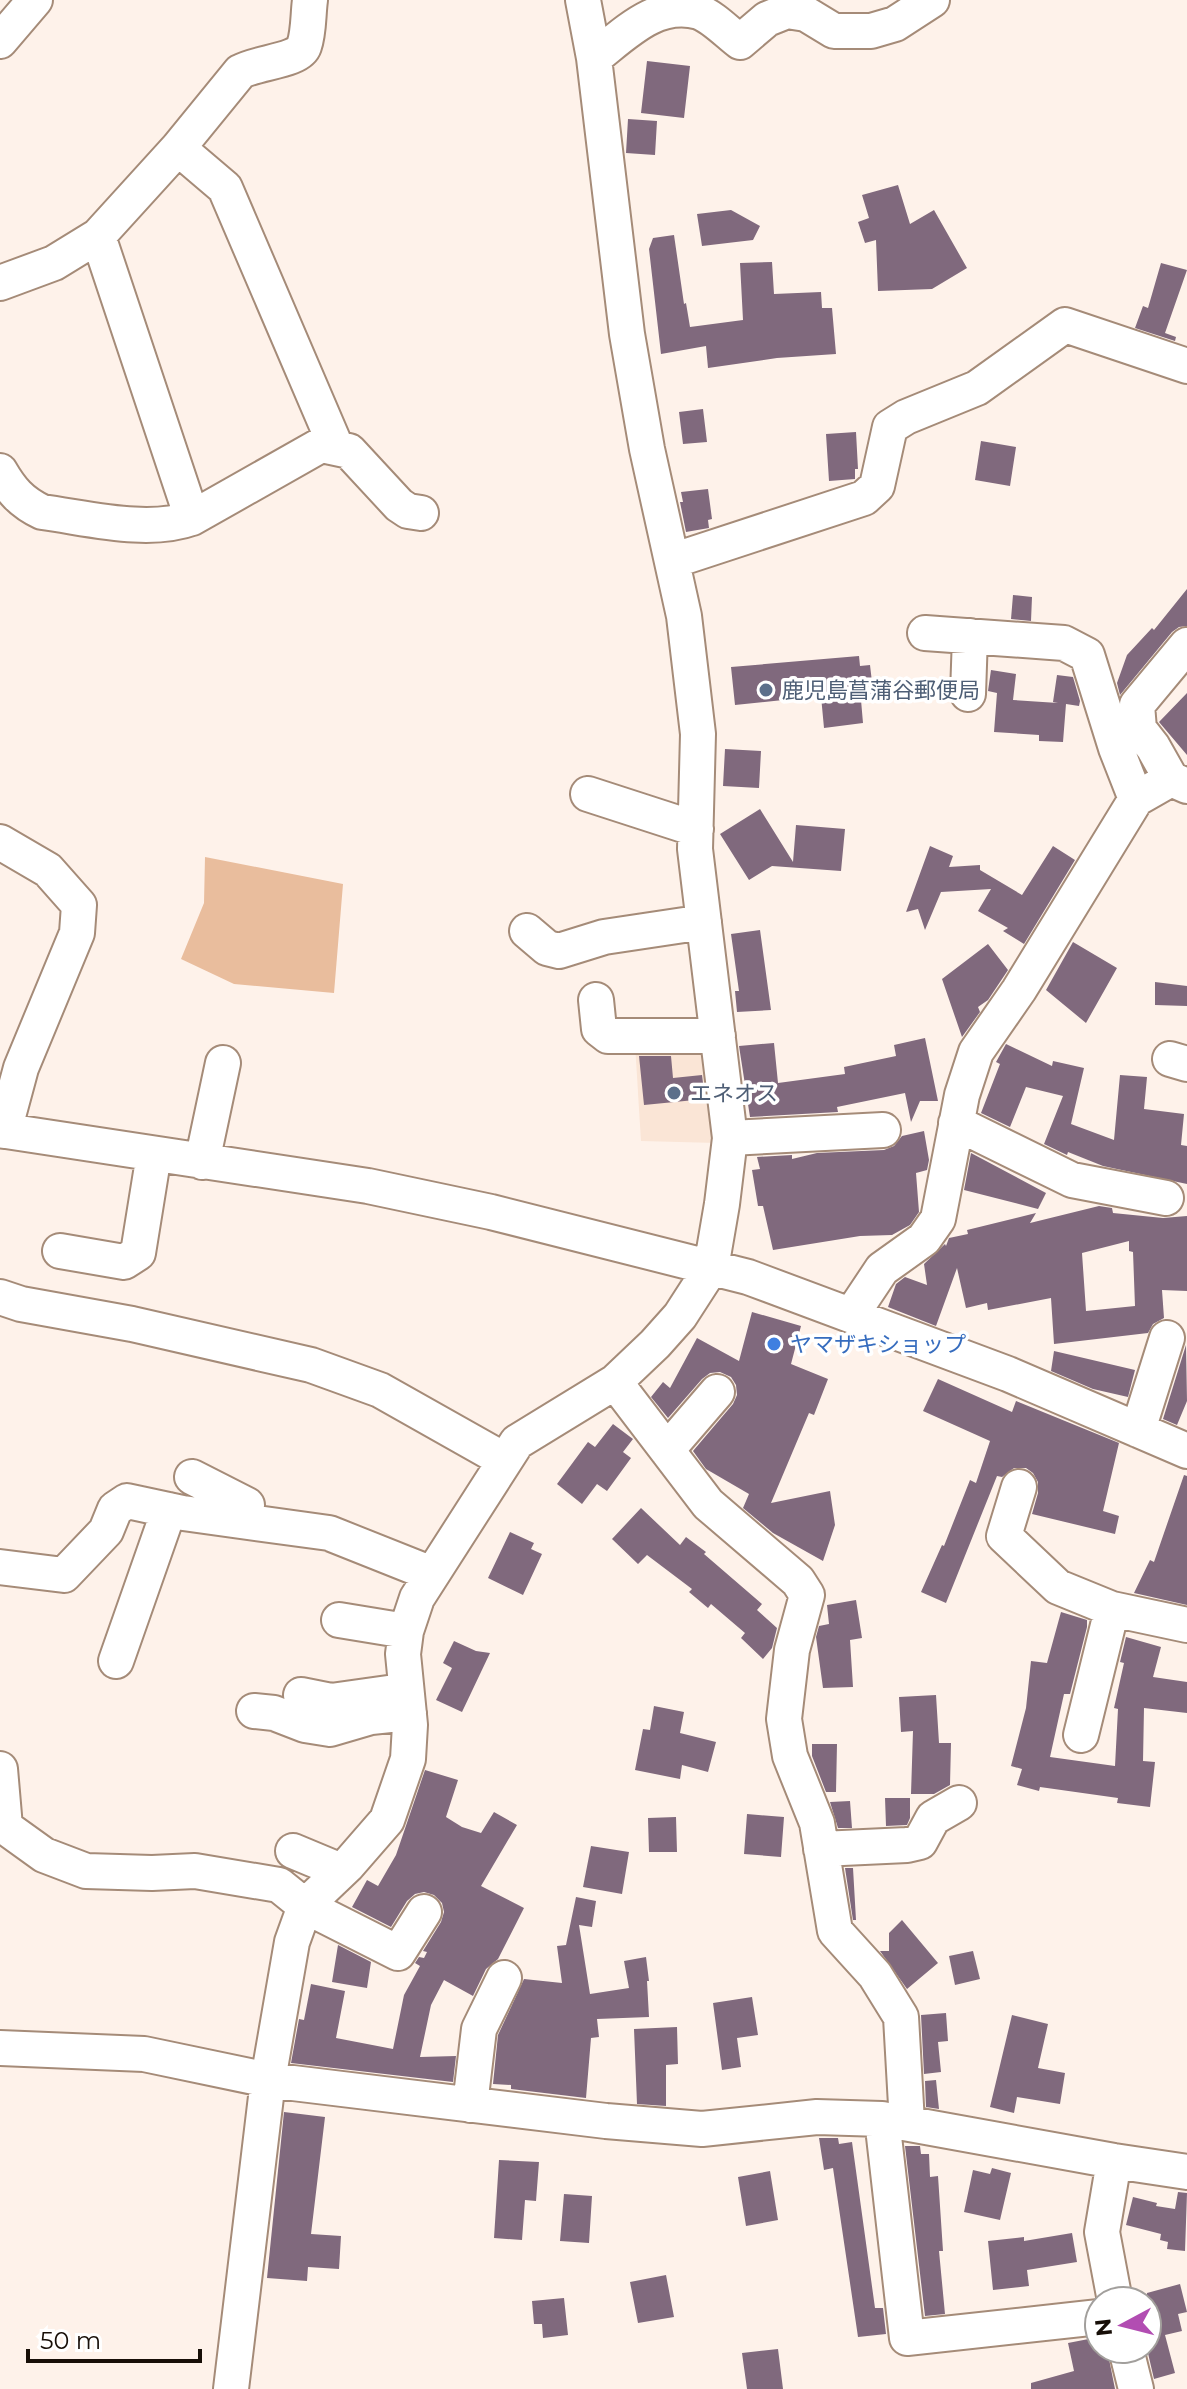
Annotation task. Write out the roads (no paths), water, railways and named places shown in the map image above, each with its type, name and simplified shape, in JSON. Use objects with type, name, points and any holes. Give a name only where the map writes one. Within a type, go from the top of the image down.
[{"type":"street","points":[[0,41],[35,0]]},
{"type":"street","points":[[0,283],[54,263],[98,236],[178,148],[240,72],[253,64],[296,57],[304,48],[310,0]]},
{"type":"street","points":[[231,2389],[268,2080],[292,1942],[302,1914],[387,1820],[408,1759],[408,1701],[403,1654],[406,1631],[417,1598],[517,1442],[615,1382],[680,1316],[711,1268],[730,1138],[695,849],[698,734],[684,616],[647,449],[627,334],[594,58],[583,0]]},
{"type":"street","points":[[594,58],[655,12],[673,8],[701,12],[740,42],[767,19],[787,11],[806,14],[834,31],[871,31],[895,24],[932,0]]},
{"type":"street","points":[[178,148],[225,188],[336,447]]},
{"type":"street","points":[[98,236],[192,518]]},
{"type":"street","points":[[672,561],[864,498],[877,486],[890,427],[906,417],[977,388],[1065,325],[1187,366]]},
{"type":"street","points":[[0,471],[11,490],[26,505],[42,512],[154,526],[173,525],[192,518],[321,445],[349,451],[399,505],[408,511],[421,513]]},
{"type":"street","points":[[925,633],[1064,643],[1087,655],[1116,748],[1136,799]]},
{"type":"street","points":[[968,694],[970,636]]},
{"type":"street","points":[[852,1314],[882,1269],[924,1239],[938,1219],[956,1123],[976,1052],[1019,990],[1136,799],[1179,782],[1139,729],[1137,705],[1187,645]]},
{"type":"street","points":[[588,794],[696,829]]},
{"type":"street","points":[[0,842],[48,870],[79,905],[77,933],[21,1068],[2,1130],[384,1189],[491,1212],[748,1277],[1008,1374],[1187,1451]]},
{"type":"street","points":[[527,931],[547,948],[559,951],[604,937],[704,922]]},
{"type":"street","points":[[596,1000],[599,1029],[608,1036],[718,1036]]},
{"type":"street","points":[[202,1162],[223,1063]]},
{"type":"street","points":[[956,1123],[1072,1180],[1166,1198]]},
{"type":"street","points":[[730,1138],[883,1130]]},
{"type":"street","points":[[60,1251],[124,1262],[138,1253],[154,1154]]},
{"type":"street","points":[[0,1297],[311,1365],[380,1390],[504,1460]]},
{"type":"street","points":[[1138,1430],[1167,1338]]},
{"type":"street","points":[[615,1382],[708,1504],[798,1581],[807,1595],[792,1650],[784,1719],[790,1756],[817,1823],[835,1931],[875,1975],[901,2017],[895,2121],[907,2338],[1083,2319]]},
{"type":"street","points":[[667,1450],[717,1392]]},
{"type":"street","points":[[192,1477],[432,1574]]},
{"type":"street","points":[[1019,1487],[1004,1536],[1058,1587],[1112,1609],[1187,1625]]},
{"type":"street","points":[[0,1567],[64,1575],[106,1531],[115,1509],[127,1501],[169,1510],[253,1503]]},
{"type":"street","points":[[116,1661],[169,1510]]},
{"type":"street","points":[[1081,1735],[1112,1609]]},
{"type":"street","points":[[339,1620],[406,1631]]},
{"type":"street","points":[[301,1695],[331,1701],[408,1701]]},
{"type":"street","points":[[254,1711],[274,1713],[305,1725],[330,1729],[371,1717],[408,1701]]},
{"type":"street","points":[[0,1769],[5,1827],[44,1855],[86,1871],[195,1871],[279,1885],[302,1914]]},
{"type":"street","points":[[821,1849],[920,1842],[933,1818],[959,1803]]},
{"type":"street","points":[[293,1851],[341,1871]]},
{"type":"street","points":[[190,1891],[302,1914],[393,1961],[424,1912]]},
{"type":"street","points":[[470,2105],[479,2029],[504,1978]]},
{"type":"street","points":[[0,2048],[144,2054],[268,2080],[702,2129],[817,2117],[895,2121],[1187,2172]]},
{"type":"street","points":[[1112,2285],[1102,2232],[1114,2161]]},
{"type":"street","points":[[1130,2365],[1136,2389]]},
{"type":"place","name":"鹿児島菖蒲谷郵便局","points":[[766,690]]},
{"type":"place","name":"エネオス","points":[[674,1093]]},
{"type":"place","name":"ヤマザキショップ","points":[[774,1344]]}]
